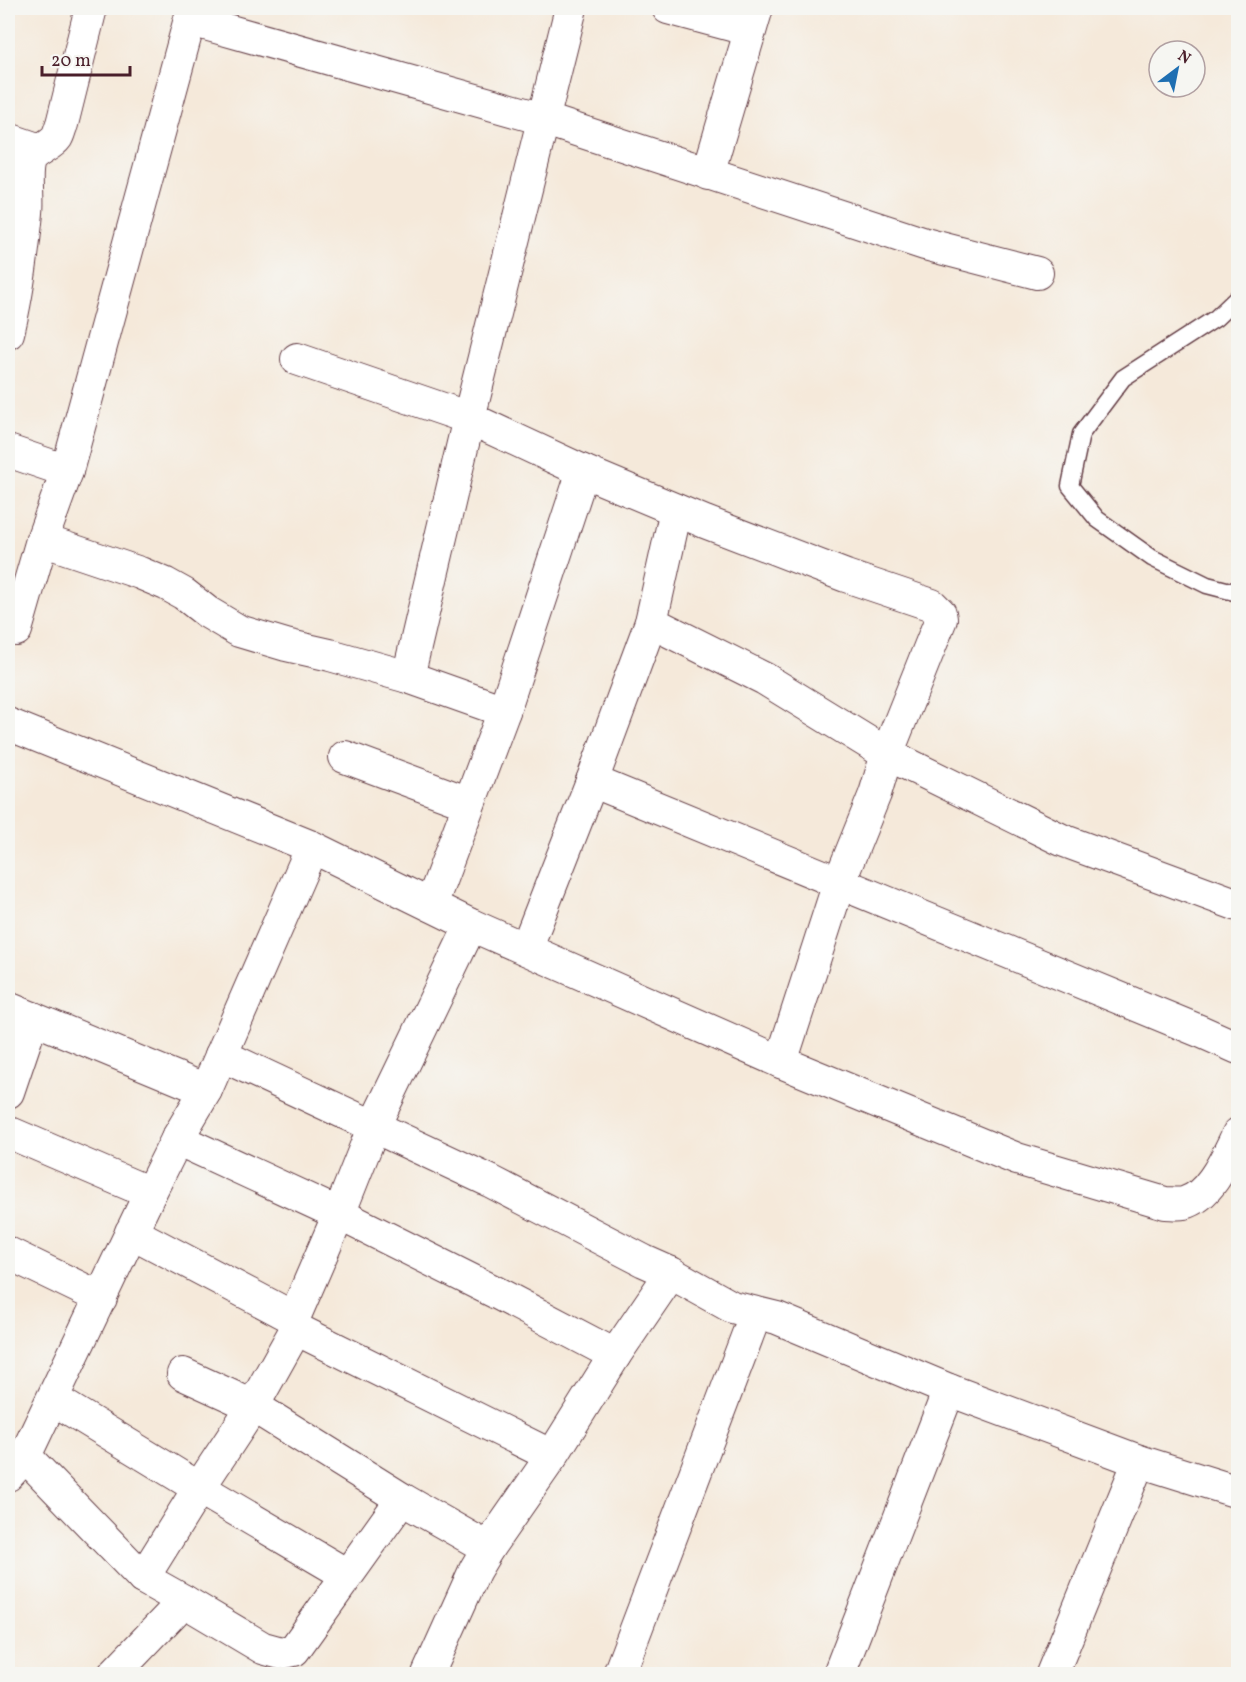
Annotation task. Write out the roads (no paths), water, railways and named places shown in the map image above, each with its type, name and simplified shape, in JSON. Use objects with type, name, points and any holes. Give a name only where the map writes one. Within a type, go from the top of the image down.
[{"type":"street","points":[[8,333],[14,310],[28,210],[29,160],[57,137],[91,8]]},
{"type":"street","points":[[408,677],[469,418],[571,8]]},
{"type":"street","points":[[668,8],[753,19],[708,174]]},
{"type":"street","points":[[16,630],[42,540],[67,471],[192,14],[543,119],[925,244],[1037,273]]},
{"type":"street","points":[[8,139],[40,150]]},
{"type":"street","points":[[297,359],[469,418],[583,471],[676,510],[846,576],[932,605],[940,613],[941,619],[930,649],[887,754],[839,883],[781,1062]]},
{"type":"street","points":[[8,451],[67,471]]},
{"type":"street","points":[[431,905],[504,711],[583,471]]},
{"type":"street","points":[[526,949],[651,622],[676,510]]},
{"type":"street","points":[[42,540],[166,584],[239,631],[408,677],[504,711]]},
{"type":"street","points":[[651,622],[765,679],[887,754],[1062,840],[1239,905]]},
{"type":"street","points":[[8,724],[312,847],[471,925],[781,1062],[1017,1160],[1165,1203],[1184,1203],[1196,1197],[1215,1179],[1239,1134]]},
{"type":"street","points":[[345,757],[469,803]]},
{"type":"street","points":[[592,780],[1239,1048]]},
{"type":"street","points":[[312,847],[206,1090],[177,1139],[53,1399],[16,1466],[143,1578],[263,1648],[281,1653],[294,1650],[402,1499]]},
{"type":"street","points":[[143,1578],[253,1406],[295,1324],[374,1126],[471,925]]},
{"type":"street","points":[[8,1092],[20,1013],[206,1090]]},
{"type":"street","points":[[221,1055],[490,1181],[671,1273],[732,1307],[777,1318],[949,1390],[1139,1461],[1239,1492]]},
{"type":"street","points":[[8,1132],[150,1193]]},
{"type":"street","points":[[177,1139],[339,1214],[615,1355]]},
{"type":"street","points":[[131,1232],[295,1324],[552,1456]]},
{"type":"street","points":[[8,1252],[100,1298]]},
{"type":"street","points":[[428,1674],[475,1570],[488,1548],[552,1456],[615,1355],[671,1273]]},
{"type":"street","points":[[619,1674],[756,1313]]},
{"type":"street","points":[[183,1374],[253,1406],[402,1499],[488,1548]]},
{"type":"street","points":[[839,1674],[949,1390]]},
{"type":"street","points":[[53,1399],[347,1575]]},
{"type":"street","points":[[1052,1674],[1139,1461]]},
{"type":"street","points":[[114,1674],[184,1601]]},
{"type":"lane","points":[[1239,297],[1216,318],[1123,378],[1081,434],[1070,486],[1097,519],[1152,558],[1208,585],[1239,593]]}]
